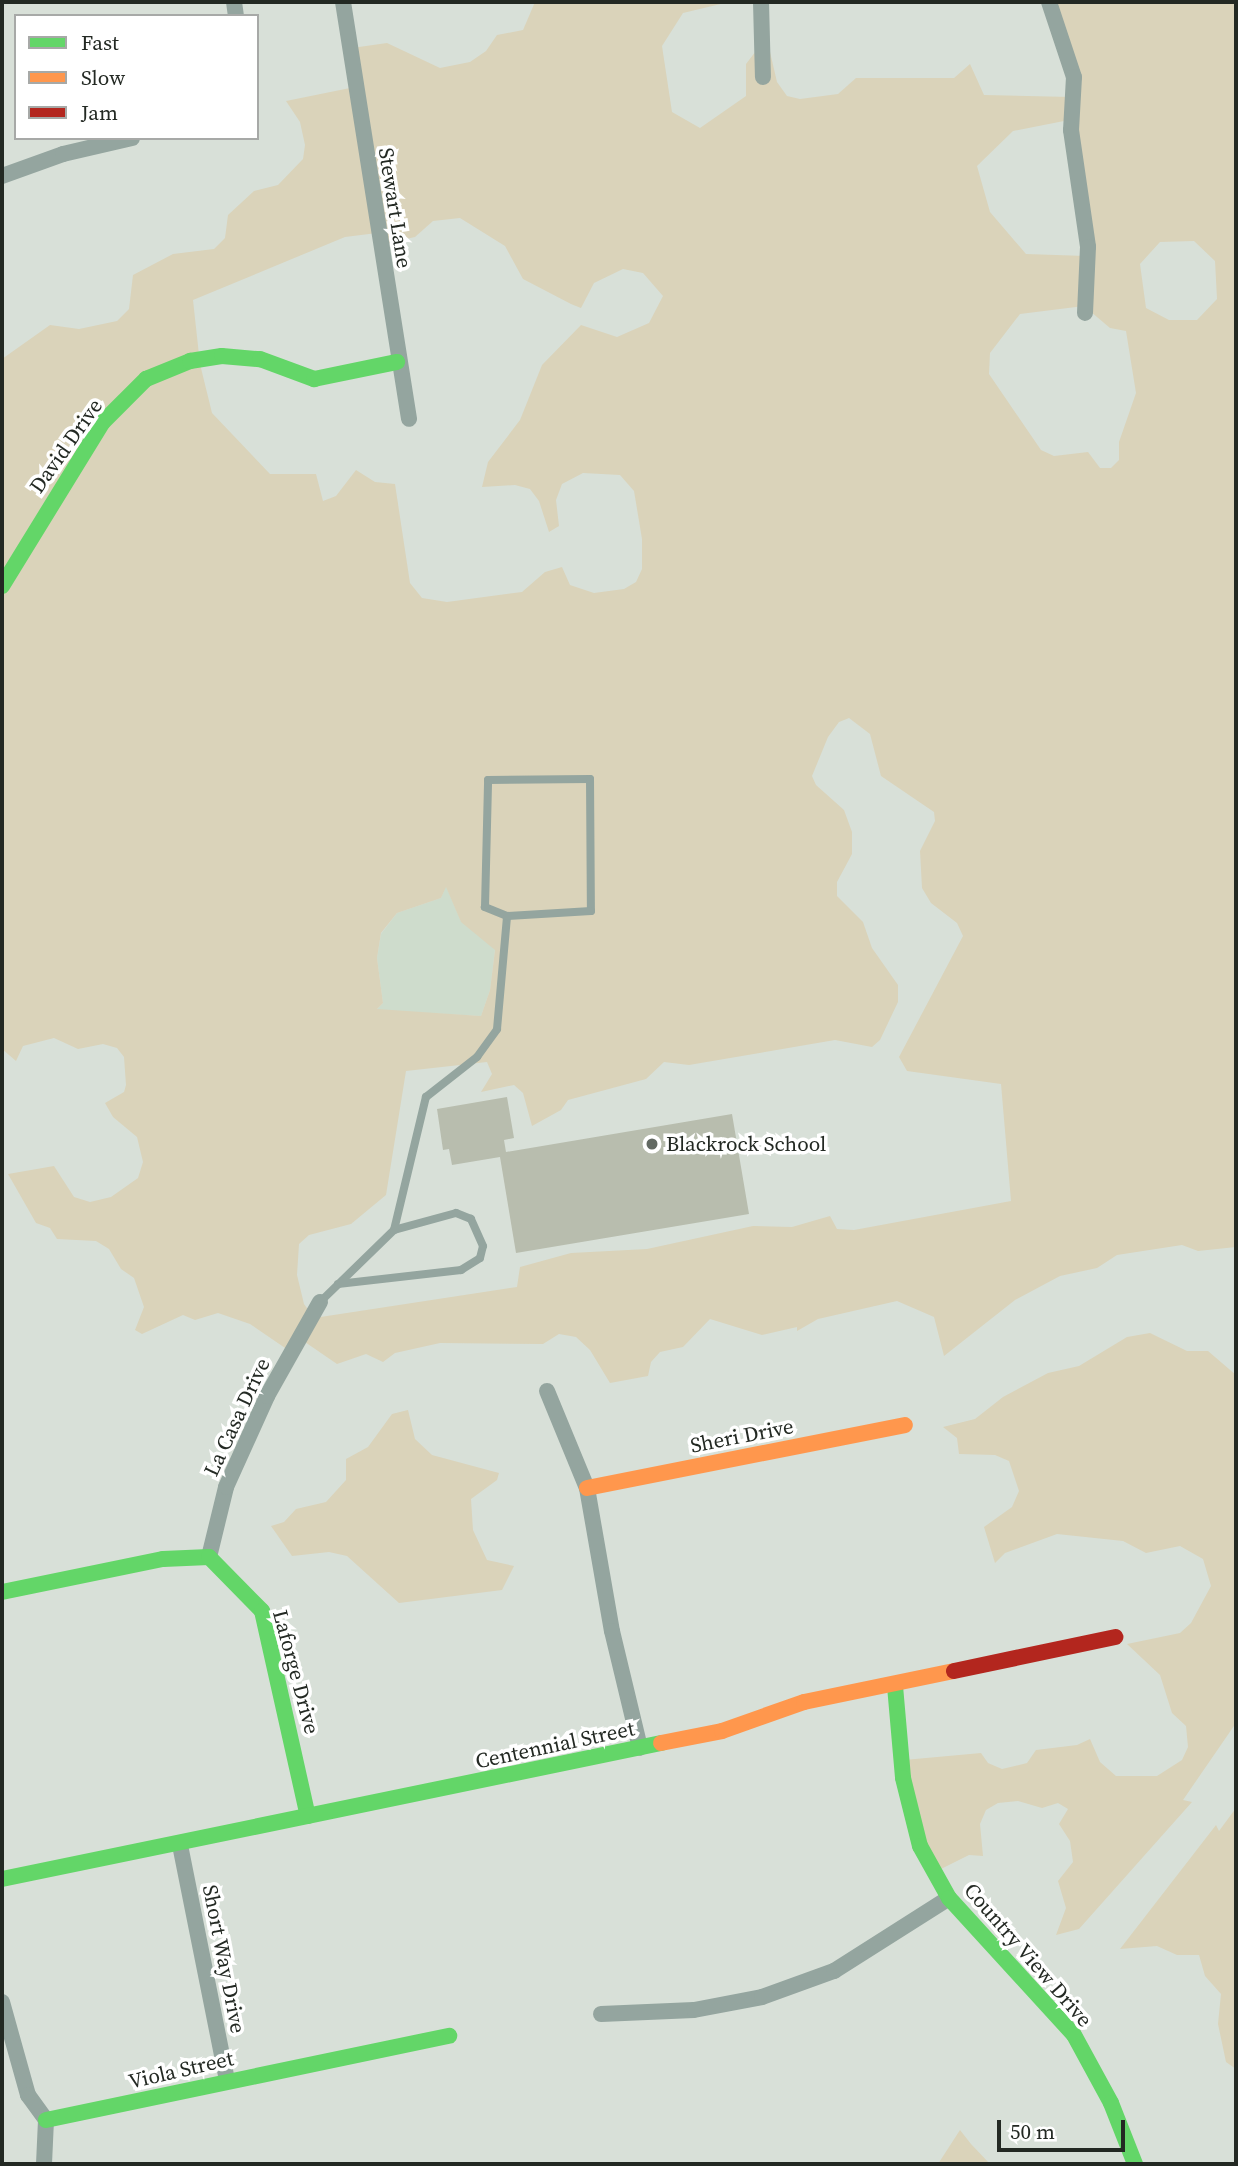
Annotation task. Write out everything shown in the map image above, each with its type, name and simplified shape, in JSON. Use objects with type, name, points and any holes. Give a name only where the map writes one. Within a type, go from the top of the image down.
[{"type":"street","name":"Stewart Lane","points":[[343,2],[397,362],[409,419]]},
{"type":"street","points":[[761,2],[763,77]]},
{"type":"street","points":[[1049,2],[1074,77],[1070,130],[1088,247],[1085,313]]},
{"type":"street","points":[[2,176],[63,154],[123,140]]},
{"type":"street","name":"David Drive","points":[[2,586],[103,422],[146,379],[190,361],[222,356],[260,359],[313,379],[397,362]]},
{"type":"street","name":"La Casa Drive","points":[[209,1557],[226,1487],[267,1396],[320,1302]]},
{"type":"street","points":[[547,1391],[587,1488],[612,1631],[640,1748]]},
{"type":"street","name":"Sheri Drive","points":[[587,1488],[905,1425]]},
{"type":"street","points":[[2,1592],[163,1559],[209,1557]]},
{"type":"street","name":"Laforge Drive","points":[[209,1557],[262,1611],[308,1816]]},
{"type":"street","name":"Centennial Street","points":[[2,1879],[180,1845],[722,1731],[804,1702],[895,1686],[1115,1637]]},
{"type":"street","name":"Country View Drive","points":[[895,1686],[903,1778],[920,1846],[949,1898],[1074,2035],[1111,2103],[1135,2164]]},
{"type":"street","name":"Short Way Drive","points":[[180,1845],[227,2081]]},
{"type":"street","points":[[601,2014],[694,2010],[762,1997],[834,1971],[949,1898]]},
{"type":"street","points":[[2,2002],[28,2095],[46,2120],[44,2164]]},
{"type":"street","name":"Viola Street","points":[[46,2120],[449,2036]]},
{"type":"lane","points":[[488,779],[590,779],[591,911],[507,916],[485,907],[488,779]]},
{"type":"lane","points":[[394,1230],[426,1097],[477,1057],[497,1029],[507,916]]},
{"type":"lane","points":[[320,1302],[338,1284],[394,1230],[456,1213],[471,1219],[480,1231],[480,1258],[461,1270],[338,1284]]},
{"type":"shaded area","points":[[535,2],[729,2],[683,13],[662,46],[672,112],[700,128],[746,96],[746,64],[759,47],[770,52],[777,82],[787,96],[800,99],[838,94],[856,78],[954,78],[970,64],[984,95],[1072,97],[1051,2],[1236,2],[1236,1247],[1198,1251],[1182,1245],[1117,1255],[1097,1268],[1060,1276],[1015,1300],[944,1356],[934,1317],[897,1301],[818,1319],[797,1331],[797,1327],[762,1335],[710,1319],[683,1347],[660,1352],[651,1362],[648,1376],[610,1383],[590,1350],[576,1337],[559,1334],[543,1344],[440,1343],[395,1353],[383,1362],[366,1354],[337,1364],[302,1340],[291,1352],[250,1324],[218,1313],[195,1320],[183,1315],[142,1334],[135,1330],[144,1307],[134,1278],[121,1269],[109,1249],[96,1241],[57,1239],[50,1228],[36,1223],[8,1174],[54,1166],[74,1197],[90,1202],[111,1197],[138,1178],[143,1162],[137,1137],[113,1117],[105,1103],[124,1092],[126,1085],[124,1057],[117,1048],[103,1044],[78,1049],[54,1038],[23,1046],[16,1061],[2,1049],[2,359],[50,325],[79,329],[117,321],[129,309],[133,275],[173,254],[214,249],[225,238],[228,215],[254,191],[278,185],[303,159],[305,145],[300,122],[286,101],[355,87],[352,48],[387,43],[440,68],[470,62],[486,51],[497,35],[523,30]],"holes":[[[1069,120],[1086,256],[1026,254],[990,212],[977,166],[1013,131]],[[460,218],[505,246],[523,279],[581,308],[594,283],[623,269],[643,273],[663,296],[649,323],[617,337],[581,325],[542,365],[520,420],[488,462],[482,487],[515,485],[530,489],[539,501],[549,532],[559,526],[556,500],[562,484],[583,473],[620,475],[634,491],[642,539],[642,569],[636,582],[624,589],[594,593],[570,585],[562,567],[545,572],[522,592],[447,602],[422,598],[410,583],[395,484],[375,482],[356,470],[336,496],[323,501],[316,474],[270,474],[212,413],[200,364],[193,300],[345,237],[377,233],[383,244],[415,237],[433,221]],[[1194,241],[1215,261],[1217,299],[1197,320],[1169,320],[1146,308],[1140,264],[1160,242]],[[1084,306],[1110,328],[1126,331],[1136,393],[1119,442],[1119,460],[1111,468],[1100,468],[1088,452],[1054,456],[1041,450],[989,374],[990,353],[1020,314]],[[849,718],[870,734],[881,776],[934,812],[935,821],[920,851],[922,888],[931,903],[957,923],[963,936],[899,1057],[907,1071],[1001,1084],[1011,1201],[854,1230],[837,1229],[830,1216],[792,1227],[753,1226],[647,1249],[571,1253],[520,1267],[517,1287],[314,1318],[304,1304],[297,1275],[299,1244],[309,1235],[351,1224],[386,1195],[406,1071],[487,1062],[492,1074],[481,1092],[514,1085],[523,1093],[532,1126],[561,1110],[568,1100],[646,1079],[664,1062],[689,1065],[835,1040],[872,1047],[880,1040],[898,1002],[898,985],[872,948],[863,922],[837,896],[837,882],[852,854],[852,832],[844,810],[816,785],[812,776],[828,737],[839,722]],[[446,887],[461,922],[495,950],[490,990],[481,1016],[377,1009],[383,1003],[377,958],[381,933],[397,913],[441,898]]]},
{"type":"shaded area","points":[[446,886],[461,921],[495,949],[490,990],[481,1016],[376,1010],[383,1003],[377,958],[381,934],[397,913],[441,898]]},
{"type":"shaded area","points":[[1150,1333],[1187,1351],[1208,1351],[1236,1375],[1236,1723],[1183,1800],[1192,1802],[1079,1929],[1056,1935],[1066,1908],[1058,1881],[1073,1862],[1070,1841],[1059,1824],[1068,1809],[1058,1803],[1042,1808],[1018,1801],[998,1803],[986,1810],[980,1824],[983,1856],[969,1855],[935,1872],[904,1760],[981,1753],[988,1763],[1002,1769],[1027,1763],[1036,1750],[1077,1745],[1090,1739],[1100,1762],[1116,1776],[1157,1776],[1182,1760],[1188,1747],[1186,1726],[1172,1713],[1160,1675],[1127,1644],[1180,1633],[1191,1623],[1211,1586],[1203,1559],[1180,1546],[1146,1553],[1123,1541],[1057,1534],[1005,1553],[995,1563],[984,1527],[1012,1507],[1019,1491],[1009,1461],[995,1455],[959,1454],[957,1438],[943,1427],[975,1419],[1003,1397],[1048,1373],[1079,1366],[1127,1337]]},
{"type":"shaded area","points":[[408,1410],[415,1439],[432,1455],[499,1473],[497,1480],[471,1499],[473,1530],[487,1560],[514,1566],[502,1590],[399,1603],[347,1556],[329,1552],[292,1556],[271,1526],[284,1522],[296,1509],[326,1502],[346,1480],[346,1459],[368,1447],[392,1414]]},
{"type":"shaded area","points":[[1236,1808],[1236,2069],[1226,2062],[1218,2024],[1221,1994],[1205,1976],[1199,1955],[1177,1955],[1157,1946],[1120,1949],[1216,1825],[1219,1831]]},
{"type":"shaded area","points":[[960,2130],[971,2144],[990,2164],[938,2164]]},
{"type":"building","points":[[507,1097],[514,1138],[504,1140],[506,1152],[732,1114],[749,1214],[516,1253],[500,1157],[452,1165],[449,1149],[443,1150],[437,1109]]},
{"type":"traffic: fast","points":[[2,586],[103,422],[146,379],[190,361],[222,356],[260,359],[314,379],[397,362]]},
{"type":"traffic: fast","points":[[2,1592],[163,1559],[209,1557],[262,1611],[308,1816]]},
{"type":"traffic: fast","points":[[895,1686],[903,1778],[920,1846],[949,1898],[1074,2035],[1111,2103],[1135,2164]]},
{"type":"traffic: fast","points":[[2,1879],[661,1743]]},
{"type":"traffic: fast","points":[[46,2120],[449,2036]]},
{"type":"traffic: slow","points":[[587,1488],[905,1425]]},
{"type":"traffic: slow","points":[[661,1743],[722,1731],[804,1702],[954,1671]]},
{"type":"traffic: jam","points":[[954,1671],[1115,1637]]},
{"type":"place","name":"Blackrock School","points":[[652,1144]]}]
